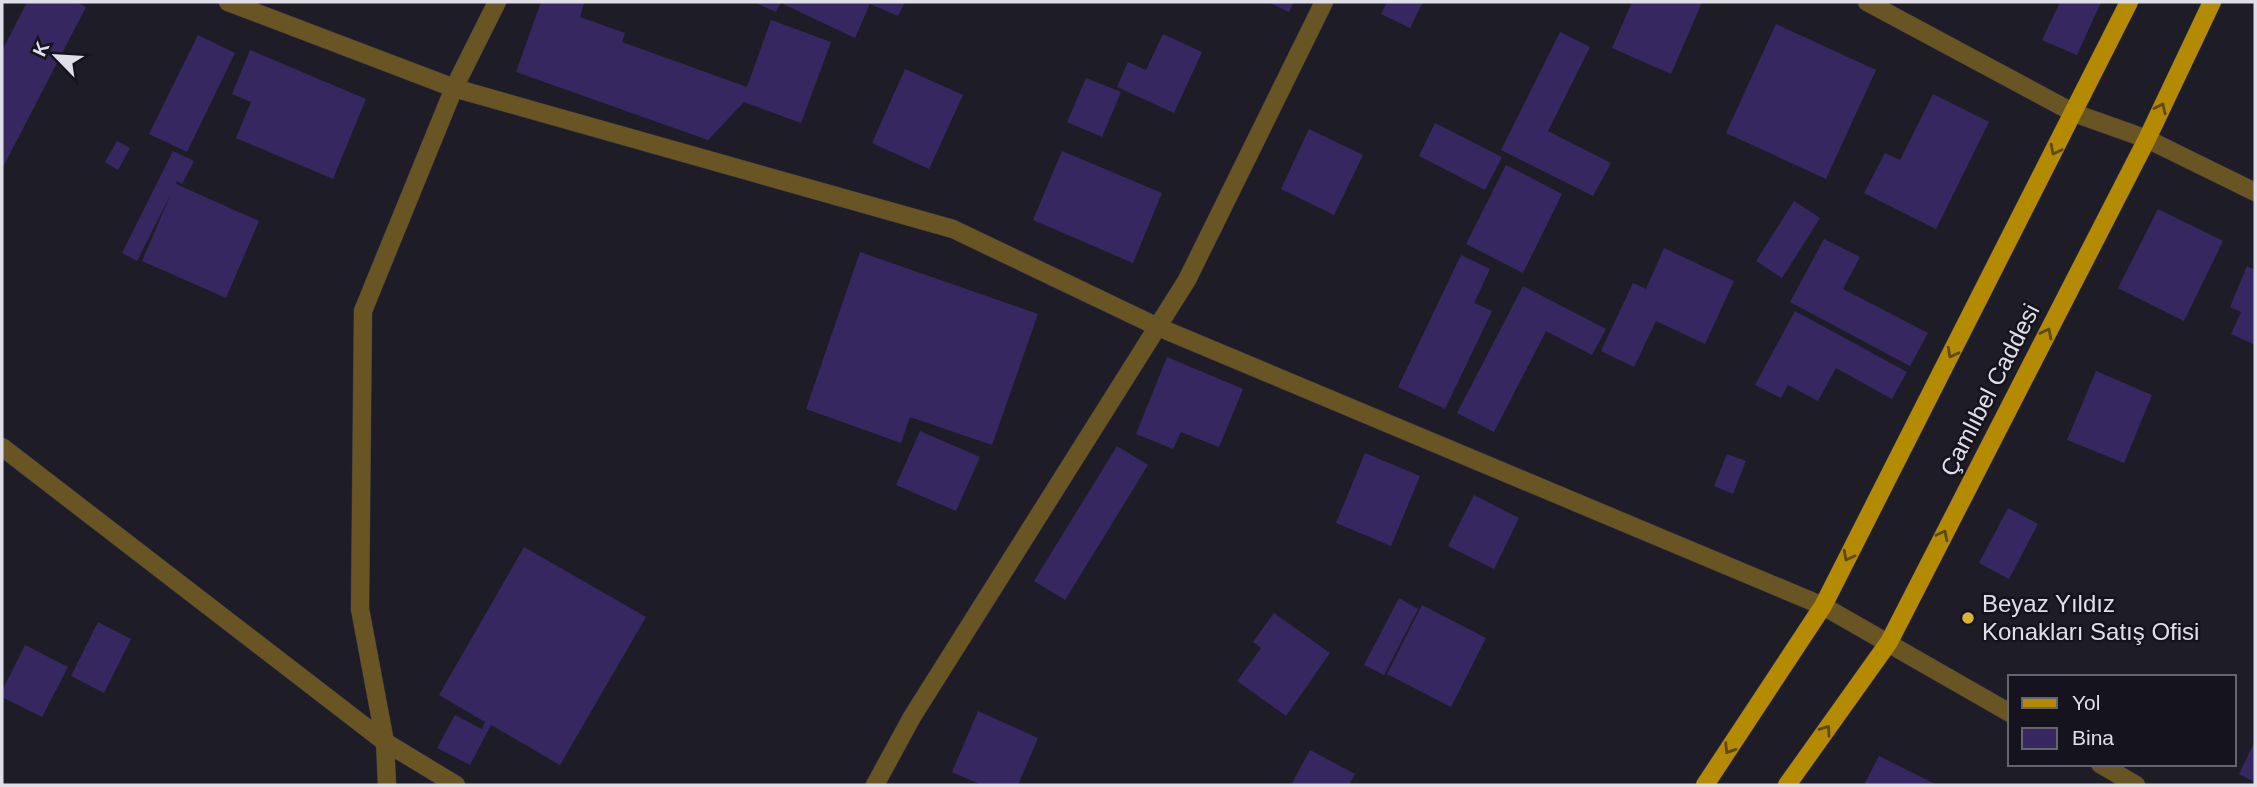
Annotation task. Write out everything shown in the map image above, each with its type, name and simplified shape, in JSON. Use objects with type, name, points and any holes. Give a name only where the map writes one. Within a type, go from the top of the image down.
[{"type":"main road","name":"Çamlıbel Caddesi","points":[[1705,785],[1822,606],[2129,2]]},
{"type":"main road","name":"Çamlıbel Caddesi","points":[[1787,785],[1889,642],[2147,138],[2212,2]]},
{"type":"street","points":[[228,2],[454,88],[953,229],[1158,327],[1822,606],[2008,712]]},
{"type":"street","points":[[387,785],[385,741],[360,609],[363,311],[454,88],[497,2]]},
{"type":"street","points":[[875,785],[912,717],[1188,280],[1324,2]]},
{"type":"street","points":[[1867,2],[2074,113],[2147,138],[2255,192]]},
{"type":"street","points":[[2,447],[385,741],[456,785]]},
{"type":"street","points":[[2103,766],[2136,785]]},
{"type":"building","points":[[27,2],[76,2],[86,7],[2,169],[2,51]]},
{"type":"building","points":[[541,2],[584,3],[580,17],[625,33],[622,42],[747,87],[771,20],[831,42],[801,123],[744,102],[708,140],[516,72]]},
{"type":"building","points":[[753,2],[781,2],[776,12]]},
{"type":"building","points":[[905,2],[898,16],[870,4],[855,38],[783,4]]},
{"type":"building","points":[[1268,2],[1294,2],[1289,12]]},
{"type":"building","points":[[1387,2],[1423,2],[1410,28],[1381,14]]},
{"type":"building","points":[[1632,2],[1702,2],[1671,74],[1612,48]]},
{"type":"building","points":[[2060,2],[2101,2],[2077,55],[2042,40]]},
{"type":"building","points":[[1776,24],[1876,70],[1826,179],[1726,133]]},
{"type":"building","points":[[1560,32],[1590,47],[1548,131],[1611,163],[1593,196],[1501,150]]},
{"type":"building","points":[[1163,34],[1202,52],[1174,113],[1117,87],[1128,62],[1146,70]]},
{"type":"building","points":[[198,35],[235,53],[187,152],[149,134]]},
{"type":"building","points":[[250,50],[366,99],[333,179],[236,138],[251,102],[232,94]]},
{"type":"building","points":[[905,69],[963,95],[929,169],[872,143]]},
{"type":"building","points":[[1086,78],[1121,92],[1102,137],[1067,122]]},
{"type":"building","points":[[1933,94],[1989,122],[1936,229],[1864,193],[1885,153],[1900,160]]},
{"type":"building","points":[[1435,123],[1502,157],[1485,190],[1419,156]]},
{"type":"building","points":[[1309,129],[1363,155],[1334,215],[1281,189]]},
{"type":"building","points":[[117,141],[130,148],[118,170],[105,162]]},
{"type":"building","points":[[173,151],[194,161],[182,184],[177,181],[176,184],[259,221],[226,298],[142,261],[171,194],[137,261],[122,253]]},
{"type":"building","points":[[1062,151],[1162,193],[1133,263],[1033,220]]},
{"type":"building","points":[[1506,165],[1562,194],[1523,273],[1466,244]]},
{"type":"building","points":[[1794,201],[1820,218],[1782,278],[1756,261]]},
{"type":"building","points":[[2158,209],[2223,241],[2184,321],[2118,288]]},
{"type":"building","points":[[1824,239],[1860,257],[1843,289],[1928,333],[1910,366],[1790,302]]},
{"type":"building","points":[[1664,248],[1734,281],[1705,344],[1656,321],[1634,367],[1601,351],[1633,283],[1646,289]]},
{"type":"building","points":[[860,252],[1038,314],[992,445],[910,417],[901,443],[806,409]]},
{"type":"building","points":[[1461,255],[1490,269],[1474,303],[1492,311],[1445,409],[1398,387]]},
{"type":"building","points":[[2247,266],[2255,270],[2255,345],[2231,334],[2241,312],[2230,307]]},
{"type":"building","points":[[1523,286],[1606,329],[1592,355],[1546,331],[1494,432],[1457,413]]},
{"type":"building","points":[[1795,311],[1907,372],[1892,399],[1836,368],[1818,401],[1788,385],[1781,398],[1755,385]]},
{"type":"building","points":[[1167,357],[1243,389],[1219,447],[1181,432],[1173,449],[1136,434]]},
{"type":"building","points":[[2096,371],[2152,395],[2124,463],[2067,440]]},
{"type":"building","points":[[920,431],[980,457],[956,511],[896,485]]},
{"type":"building","points":[[1117,446],[1148,465],[1065,600],[1034,581]]},
{"type":"building","points":[[1365,453],[1420,476],[1391,546],[1336,523]]},
{"type":"building","points":[[1727,454],[1746,461],[1733,494],[1714,486]]},
{"type":"building","points":[[1474,495],[1519,518],[1494,569],[1448,546]]},
{"type":"building","points":[[2008,508],[2038,524],[2009,579],[1979,563]]},
{"type":"building","points":[[524,547],[646,617],[560,765],[491,725],[470,765],[437,748],[455,715],[482,729],[485,722],[439,695]]},
{"type":"building","points":[[1399,598],[1418,609],[1384,675],[1364,665]]},
{"type":"building","points":[[1422,605],[1486,638],[1451,707],[1387,674]]},
{"type":"building","points":[[1274,613],[1330,653],[1286,716],[1237,681],[1261,648],[1253,642]]},
{"type":"building","points":[[98,622],[131,639],[104,693],[71,676]]},
{"type":"building","points":[[25,645],[68,667],[42,717],[2,697],[2,691]]},
{"type":"building","points":[[978,711],[1038,738],[1018,785],[982,785],[952,772]]},
{"type":"building","points":[[2255,741],[2255,782],[2239,774]]},
{"type":"building","points":[[1310,750],[1355,774],[1349,785],[1291,785]]},
{"type":"building","points":[[1879,756],[1937,785],[1864,785]]},
{"type":"place","name":"Beyaz Yıldız Konakları Satış Ofisi","points":[[1968,618]]}]
